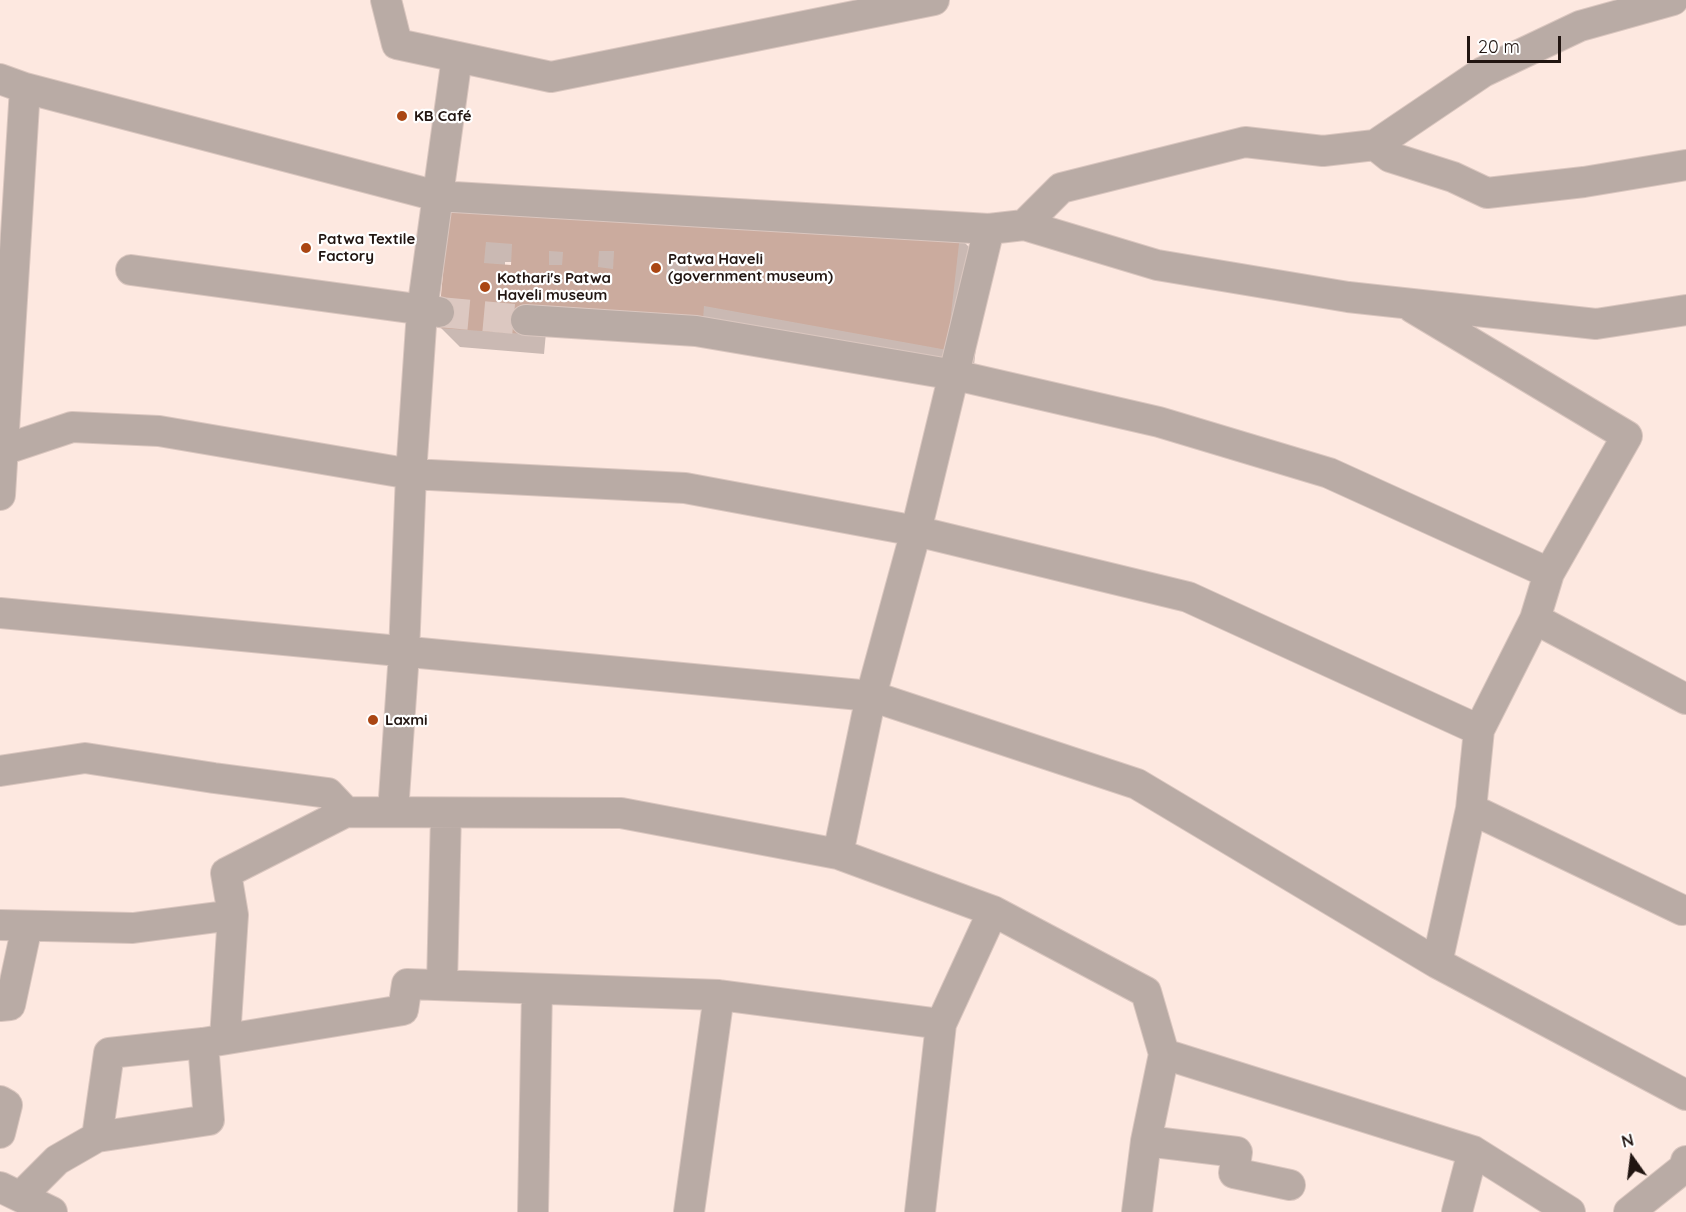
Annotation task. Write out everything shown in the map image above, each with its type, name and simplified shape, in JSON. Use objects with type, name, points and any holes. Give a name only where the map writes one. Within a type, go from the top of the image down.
[{"type":"street","points":[[386,0],[397,44],[551,77],[934,0]]},
{"type":"street","points":[[1023,225],[1061,188],[1245,142],[1323,151],[1375,145],[1483,72],[1580,26],[1673,0]]},
{"type":"street","points":[[393,812],[404,652],[411,474],[431,312],[437,196],[457,57]]},
{"type":"street","points":[[0,495],[13,83],[437,196],[989,229],[1023,225],[1157,265],[1348,297],[1596,324],[1686,310]]},
{"type":"street","points":[[1375,145],[1390,157],[1453,177],[1487,193],[1584,182],[1686,165]]},
{"type":"street","points":[[838,854],[871,696],[916,531],[989,229]]},
{"type":"street","points":[[131,270],[431,312]]},
{"type":"street","points":[[1406,304],[1627,436],[1549,573],[1535,619],[1479,730],[1470,809],[1437,963]]},
{"type":"street","points":[[526,320],[696,331],[955,375],[1158,422],[1329,473],[1549,573]]},
{"type":"street","points":[[3,450],[72,427],[159,431],[411,474],[685,488],[916,531],[1188,597],[1479,730]]},
{"type":"street","points":[[0,613],[871,696],[1137,784],[1437,963],[1686,1095]]},
{"type":"street","points":[[1535,619],[1686,699]]},
{"type":"street","points":[[0,771],[85,758],[328,793],[346,812]]},
{"type":"street","points":[[1470,809],[1682,910]]},
{"type":"street","points":[[10,1192],[57,1160],[97,1137],[208,1120],[214,1041],[233,915],[226,873],[346,812],[621,813],[838,854],[993,911],[1146,992],[1164,1054],[1146,1141],[1137,1212]]},
{"type":"street","points":[[442,985],[446,813]]},
{"type":"street","points":[[920,1212],[941,1024],[993,911]]},
{"type":"street","points":[[0,1006],[10,1005],[13,926],[133,928],[233,915]]},
{"type":"street","points":[[97,1137],[109,1053],[214,1041],[403,1010],[406,984],[718,995],[941,1024]]},
{"type":"street","points":[[533,1212],[537,989]]},
{"type":"street","points":[[689,1212],[718,995]]},
{"type":"street","points":[[1164,1054],[1473,1151],[1570,1212]]},
{"type":"street","points":[[0,1101],[6,1105],[0,1132]]},
{"type":"street","points":[[1146,1141],[1237,1152],[1234,1173],[1290,1185]]},
{"type":"street","points":[[1458,1212],[1473,1151]]},
{"type":"street","points":[[1629,1212],[1685,1166]]},
{"type":"street","points":[[10,1192],[52,1212]]},
{"type":"building","points":[[449,208],[960,235],[947,350],[704,306],[703,321],[525,334],[438,328]],"holes":[[[486,242],[512,244],[511,265],[484,263]],[[549,251],[563,252],[562,265],[549,265]],[[599,251],[614,251],[613,269],[598,267]],[[668,255],[689,257],[687,280],[666,279]]]},
{"type":"tunnel","points":[[439,312],[526,320]]},
{"type":"place","name":"KB Café","points":[[402,116]]},
{"type":"place","name":"Patwa Textile Factory","points":[[306,248]]},
{"type":"place","name":"Patwa Haveli (government museum)","points":[[656,268]]},
{"type":"place","name":"Kothari's Patwa Haveli museum","points":[[485,287]]},
{"type":"place","name":"Laxmi","points":[[373,720]]}]
